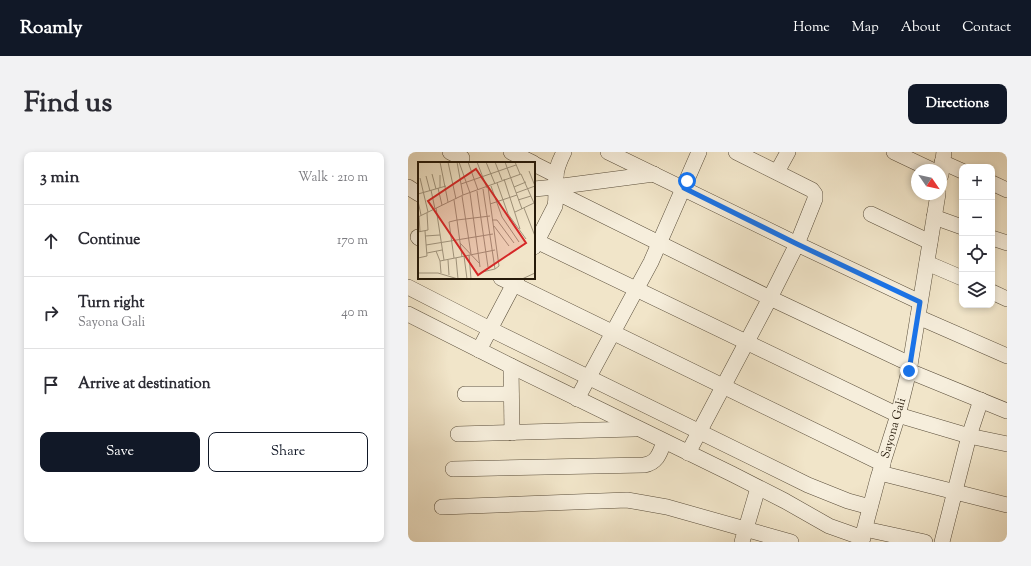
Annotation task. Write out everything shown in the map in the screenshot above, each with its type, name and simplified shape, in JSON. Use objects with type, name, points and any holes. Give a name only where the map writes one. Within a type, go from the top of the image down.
[{"type":"street","points":[[511,152],[531,162]]},
{"type":"street","points":[[564,152],[558,165],[556,199],[553,210],[535,243],[636,289],[898,415],[969,436],[1007,444]]},
{"type":"street","points":[[608,152],[797,244],[1007,356]]},
{"type":"street","points":[[577,399],[659,244],[699,152]]},
{"type":"street","points":[[688,453],[797,244],[815,194],[808,187],[736,152]]},
{"type":"street","points":[[777,172],[788,152]]},
{"type":"street","points":[[894,152],[936,164]]},
{"type":"street","points":[[535,165],[556,185],[659,244],[909,367],[1007,411]]},
{"type":"street","points":[[947,167],[959,170]]},
{"type":"street","points":[[535,189],[654,174]]},
{"type":"street","points":[[995,184],[1007,190]]},
{"type":"street","name":"Sayona Gali","points":[[863,536],[881,468],[898,415],[909,367],[937,200]]},
{"type":"street","points":[[871,214],[930,242]]},
{"type":"street","points":[[934,217],[959,226]]},
{"type":"street","points":[[995,239],[1007,243]]},
{"type":"street","points":[[927,263],[959,277]]},
{"type":"street","points":[[479,350],[490,329],[511,280],[881,468],[955,492],[1007,505]]},
{"type":"street","points":[[408,287],[490,329],[808,485],[848,501],[870,507]]},
{"type":"street","points":[[995,293],[1007,298]]},
{"type":"street","points":[[408,314],[758,488],[829,526],[863,536],[925,542]]},
{"type":"street","points":[[511,366],[512,433]]},
{"type":"street","points":[[465,394],[511,394]]},
{"type":"street","points":[[942,542],[969,436],[981,400]]},
{"type":"street","points":[[458,434],[637,428]]},
{"type":"street","points":[[453,469],[644,465],[655,461],[664,442]]},
{"type":"street","points":[[744,536],[758,488]]},
{"type":"street","points":[[442,507],[627,500],[667,507],[744,536],[791,542]]},
{"type":"route","points":[[687,181],[684,188],[797,244],[920,302],[909,371]]}]
